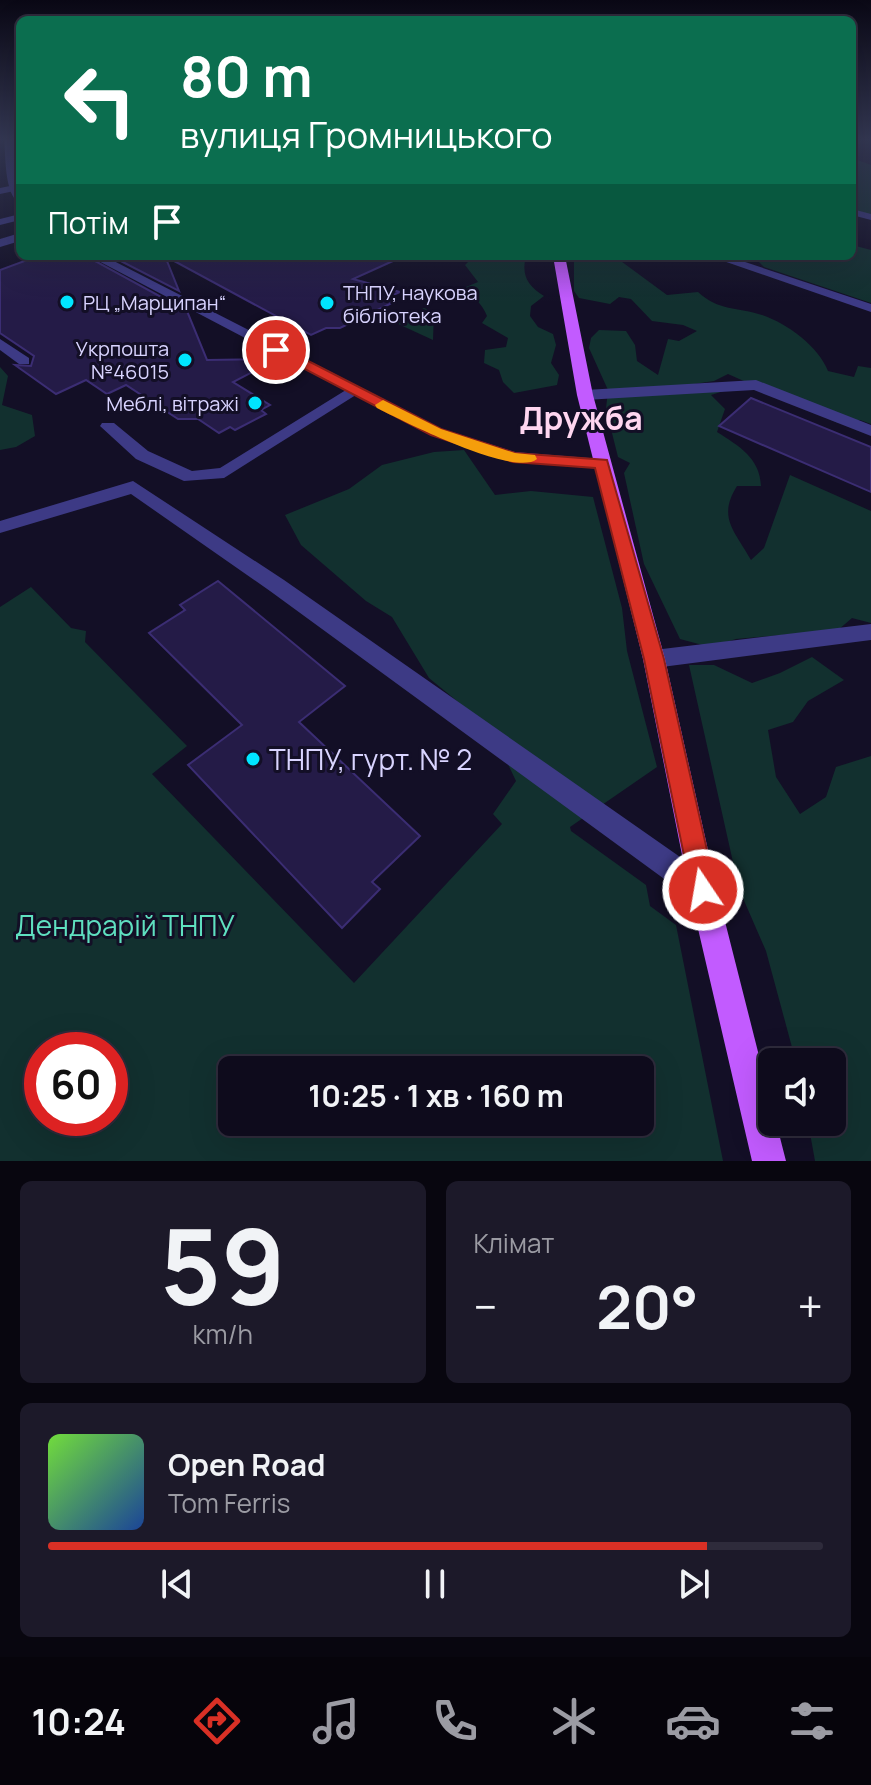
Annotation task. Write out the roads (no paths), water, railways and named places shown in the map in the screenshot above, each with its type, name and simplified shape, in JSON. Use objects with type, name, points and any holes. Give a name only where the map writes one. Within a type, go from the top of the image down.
[{"type":"main road","points":[[560,260],[585,395],[654,659],[703,890],[769,1161]]},
{"type":"street","points":[[103,260],[436,432],[513,457],[602,464]]},
{"type":"street","points":[[727,260],[871,308]]},
{"type":"street","points":[[0,343],[24,361]]},
{"type":"street","points":[[585,395],[756,385],[871,431]]},
{"type":"street","points":[[108,426],[142,455],[190,477],[224,473],[354,390]]},
{"type":"street","points":[[0,527],[133,487],[243,560],[583,807],[703,890]]},
{"type":"street","points":[[654,659],[871,632]]},
{"type":"place","name":"РЦ „Марципан“","points":[[67,302]]},
{"type":"place","name":"ТНПУ, наукова бібліотека","points":[[327,303]]},
{"type":"place","name":"Укрпошта №46015","points":[[185,360]]},
{"type":"place","name":"Меблі, вітражі","points":[[255,403]]},
{"type":"place","name":"ТНПУ, гурт. № 2","points":[[253,759]]},
{"type":"district","name":"Дружба","points":[[581,418]]},
{"type":"park label","name":"Дендрарій ТНПУ","points":[[125,925]]}]
